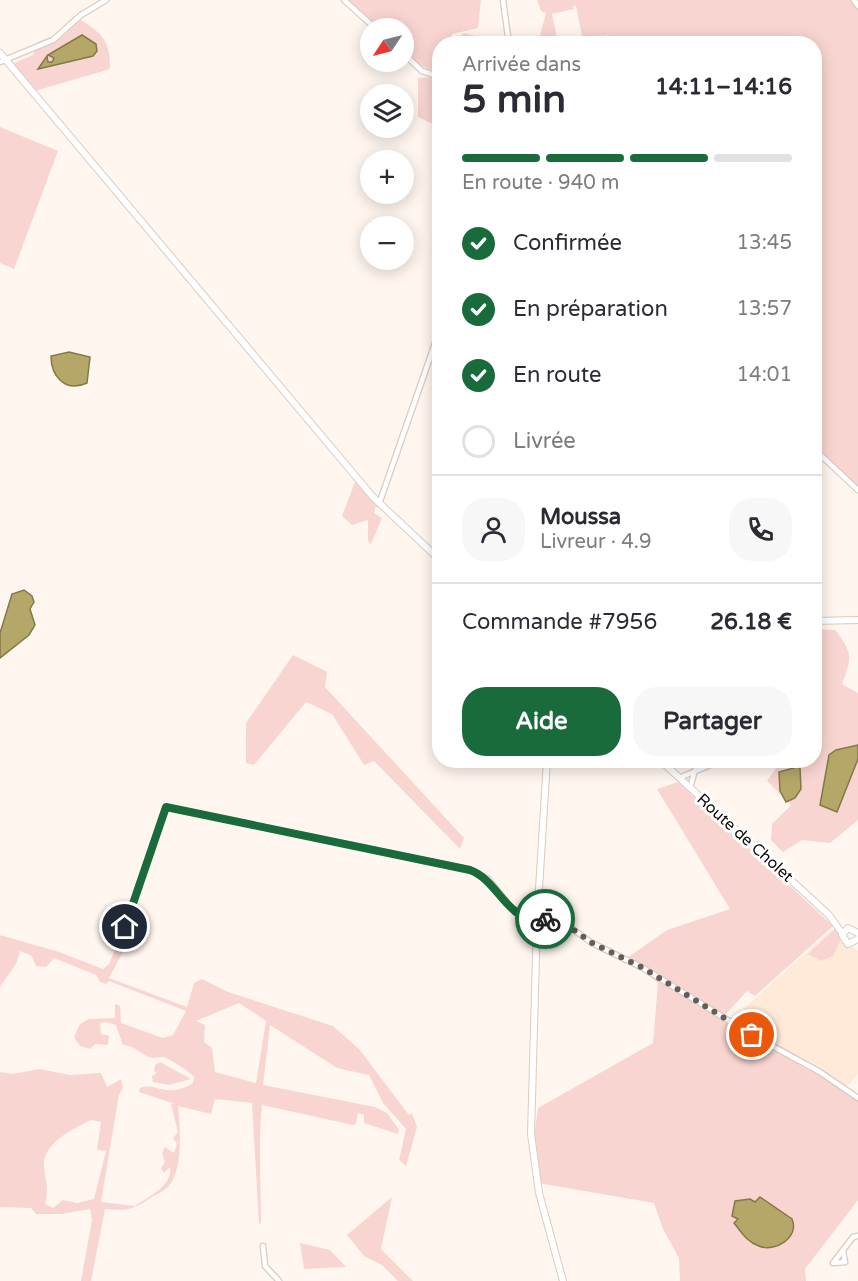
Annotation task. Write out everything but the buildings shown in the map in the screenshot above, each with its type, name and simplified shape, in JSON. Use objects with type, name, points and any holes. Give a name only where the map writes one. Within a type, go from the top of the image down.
[{"type":"main road","points":[[0,53],[2,60],[46,109],[379,504],[432,553]]},
{"type":"main road","points":[[822,621],[858,620]]},
{"type":"main road","points":[[547,768],[537,971],[532,1154],[539,1194],[564,1280]]},
{"type":"main road","name":"Route de Cholet","points":[[668,768],[829,915],[852,930],[844,941],[856,943]]},
{"type":"street","points":[[2,60],[53,40],[81,15],[106,0]]},
{"type":"street","points":[[344,0],[364,18]]},
{"type":"street","points":[[503,0],[508,36]]},
{"type":"street","points":[[854,0],[858,6]]},
{"type":"street","points":[[414,63],[422,71],[432,74]]},
{"type":"street","points":[[379,504],[432,352]]},
{"type":"street","points":[[822,456],[858,490]]},
{"type":"street","points":[[679,778],[700,768]]},
{"type":"street","points":[[690,788],[695,770]]},
{"type":"street","points":[[125,927],[166,807],[470,870],[488,879],[515,912],[540,920],[564,923],[592,943],[657,976],[858,1098]]},
{"type":"street","points":[[843,1251],[853,1237],[858,1236]]},
{"type":"street","points":[[263,1246],[265,1266],[279,1281]]},
{"type":"shaded area","points":[[349,0],[481,0],[478,28],[452,34],[452,36],[432,36],[432,70],[414,60],[414,18],[368,18]]},
{"type":"shaded area","points":[[537,0],[858,0],[858,488],[822,453],[822,36],[582,36],[576,6],[573,6],[574,9],[552,14],[557,36],[540,36],[546,13],[541,11]]},
{"type":"shaded area","points":[[74,16],[102,36],[110,58],[110,69],[35,91],[12,64],[33,55],[37,42],[53,36]]},
{"type":"shaded area","points":[[82,35],[96,44],[97,51],[93,56],[38,69],[47,56],[48,62],[52,62],[54,58],[48,55]]},
{"type":"shaded area","points":[[432,77],[432,124],[418,117],[418,78]]},
{"type":"shaded area","points":[[0,127],[58,151],[14,269],[0,263]]},
{"type":"shaded area","points":[[69,352],[90,357],[87,383],[72,386],[61,381],[57,376],[51,356]]},
{"type":"shaded area","points":[[355,482],[376,505],[374,513],[382,518],[371,544],[368,541],[368,520],[352,525],[342,516]]},
{"type":"shaded area","points":[[24,590],[32,596],[34,602],[30,609],[35,625],[29,635],[0,658],[0,633],[12,594]]},
{"type":"shaded area","points":[[822,629],[835,630],[845,644],[849,656],[848,668],[842,684],[858,693],[858,820],[830,843],[802,840],[783,852],[771,840],[772,824],[791,805],[767,781],[776,768],[822,768]]},
{"type":"shaded area","points":[[293,655],[327,672],[325,687],[464,838],[460,849],[374,761],[364,765],[332,714],[306,702],[254,765],[246,763],[246,723]]},
{"type":"shaded area","points":[[858,745],[858,759],[837,812],[820,805],[829,755],[836,750]]},
{"type":"shaded area","points":[[800,768],[801,789],[795,798],[786,802],[780,791],[779,772]]},
{"type":"shaded area","points":[[678,782],[833,926],[755,996],[747,991],[724,1016],[794,1053],[858,1096],[858,1200],[805,1269],[806,1281],[680,1281],[679,1258],[663,1229],[654,1203],[538,1183],[532,1151],[538,1108],[653,1043],[658,983],[627,958],[667,930],[730,909],[657,789]]},
{"type":"shaded area","points":[[837,927],[841,939],[833,956],[821,961],[808,954]]},
{"type":"shaded area","points":[[832,930],[858,951],[858,1074],[846,1087],[794,1053],[732,1019]]},
{"type":"shaded area","points":[[0,935],[59,952],[103,969],[109,964],[116,947],[125,948],[109,978],[187,1007],[194,983],[202,979],[228,992],[333,1026],[359,1049],[409,1115],[412,1113],[417,1127],[406,1166],[399,1160],[406,1129],[383,1103],[369,1075],[337,1068],[270,1025],[263,1085],[375,1107],[387,1113],[399,1130],[398,1134],[364,1123],[364,1115],[358,1113],[356,1124],[353,1125],[262,1105],[261,1223],[259,1224],[252,1103],[215,1099],[211,1114],[178,1106],[180,1148],[177,1170],[173,1179],[165,1190],[140,1205],[125,1210],[105,1209],[91,1281],[81,1281],[92,1220],[90,1209],[61,1214],[36,1214],[31,1208],[0,1207],[0,1072],[12,1074],[40,1069],[70,1075],[101,1073],[107,1087],[121,1079],[123,1088],[119,1095],[101,1202],[135,1206],[168,1180],[170,1167],[164,1173],[161,1168],[165,1162],[162,1153],[165,1147],[174,1153],[177,1144],[173,1138],[178,1132],[171,1104],[175,1104],[139,1092],[140,1088],[146,1086],[175,1090],[193,1083],[194,1077],[163,1057],[151,1058],[123,1045],[116,1025],[100,1023],[101,1034],[109,1036],[108,1045],[95,1044],[90,1049],[80,1046],[74,1037],[80,1024],[89,1019],[115,1018],[115,1004],[120,1006],[121,1023],[163,1038],[173,1035],[186,1011],[109,981],[106,984],[100,982],[96,975],[54,958],[46,967],[36,966],[32,956],[20,951],[16,964],[0,987]],"holes":[[[239,1003],[266,1021],[256,1083],[215,1072],[212,1048],[204,1042],[205,1025],[196,1021]],[[91,1120],[101,1122],[97,1150],[106,1151],[94,1199],[77,1203],[63,1200],[53,1208],[45,1204],[47,1189],[44,1167],[48,1151],[60,1138]]]},
{"type":"shaded area","points":[[160,1062],[191,1079],[169,1085],[153,1082],[152,1076],[157,1073],[154,1071],[155,1065]]},
{"type":"shaded area","points":[[392,1197],[381,1249],[413,1281],[398,1281],[382,1265],[364,1256],[347,1235]]},
{"type":"shaded area","points":[[760,1197],[792,1219],[794,1226],[792,1232],[779,1245],[765,1248],[755,1244],[745,1237],[734,1223],[738,1219],[732,1216],[735,1201],[750,1199],[755,1202]]},
{"type":"shaded area","points":[[300,1243],[330,1250],[346,1267],[304,1269]]},
{"type":"way so far","points":[[545,919],[564,923],[573,928],[585,939],[643,968],[752,1035]]},
{"type":"route","points":[[125,927],[166,807],[470,870],[488,879],[507,906],[515,912],[537,921],[545,919]]}]
